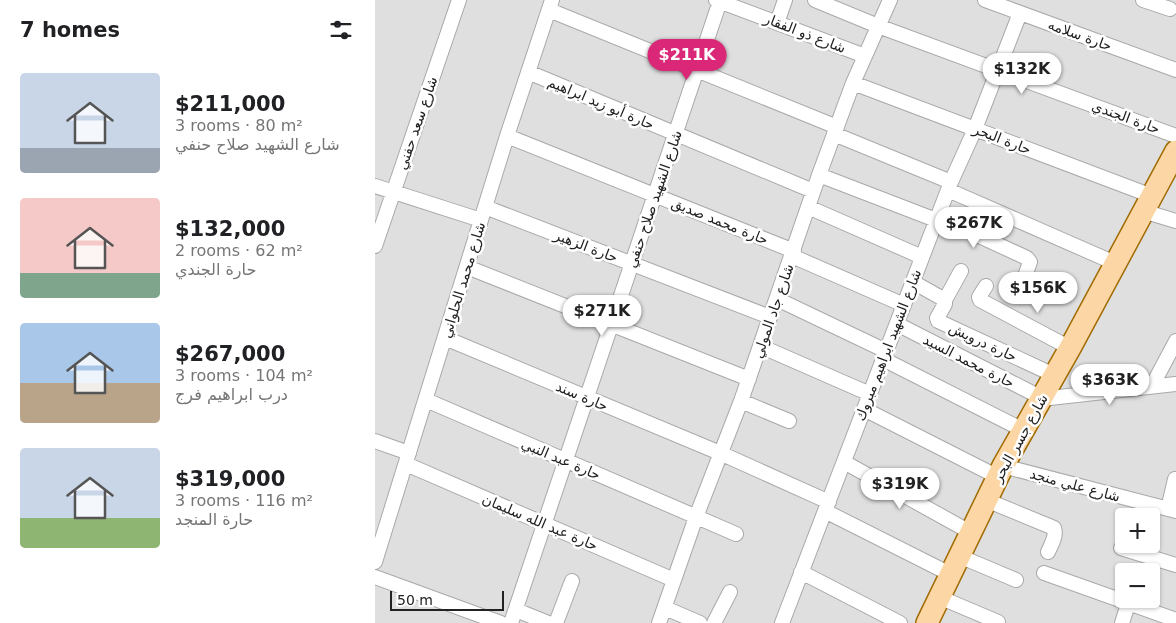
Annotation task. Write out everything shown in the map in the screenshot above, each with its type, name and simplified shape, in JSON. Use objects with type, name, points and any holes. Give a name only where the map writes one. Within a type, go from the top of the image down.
[{"type":"main road","name":"شارع جسر البحر","points":[[927,623],[1001,471],[1070,348],[1176,151]]},
{"type":"street","name":"شارع سعد حفني","points":[[375,246],[459,0]]},
{"type":"street","points":[[777,23],[785,0]]},
{"type":"street","name":"حارة الجندي","points":[[815,0],[878,26],[1176,136]]},
{"type":"street","name":"شارع جاد المولي","points":[[659,623],[696,517],[749,379],[835,130],[853,83],[890,0]]},
{"type":"street","name":"حارة سلامه","points":[[985,0],[1176,70]]},
{"type":"street","points":[[1146,0],[1170,9]]},
{"type":"street","name":"شارع ذو الفقار","points":[[723,1],[865,56]]},
{"type":"street","name":"شارع الشهيد صلاح حنفي","points":[[514,616],[676,134],[723,1]]},
{"type":"street","points":[[550,5],[835,130],[1115,263]]},
{"type":"street","name":"شارع محمد الحلواني","points":[[375,562],[507,136],[550,5]]},
{"type":"street","name":"شارع الشهيد ابراهيم مبروك","points":[[782,623],[922,257],[1020,13]]},
{"type":"street","name":"حارة أبو زيد ابراهيم","points":[[528,72],[813,191]]},
{"type":"street","name":"حارة البحر","points":[[853,83],[975,129],[1147,203],[1176,221]]},
{"type":"street","name":"حارة محمد صديق","points":[[507,136],[793,253],[904,305]]},
{"type":"street","points":[[819,175],[937,219],[1027,258],[1030,262],[1025,276]]},
{"type":"street","name":"حارة الزهير","points":[[375,186],[483,214],[633,264],[771,317]]},
{"type":"street","points":[[808,207],[922,257]]},
{"type":"street","points":[[467,267],[749,379]]},
{"type":"street","points":[[913,282],[945,300],[961,271]]},
{"type":"street","points":[[986,286],[979,297],[980,300],[1070,348]]},
{"type":"street","points":[[777,299],[1023,430]]},
{"type":"street","name":"حارة درويش","points":[[945,300],[945,304],[937,318],[938,321],[1054,376]]},
{"type":"street","name":"حارة محمد السيد","points":[[897,324],[1041,399]]},
{"type":"street","name":"حارة سند","points":[[445,338],[720,453],[827,506],[954,565],[1016,580]]},
{"type":"street","points":[[1152,386],[1176,342]]},
{"type":"street","points":[[760,346],[870,394]]},
{"type":"street","points":[[1041,399],[1176,384]]},
{"type":"street","name":"حارة عبد النبي","points":[[426,400],[736,534]]},
{"type":"street","points":[[741,401],[789,421]]},
{"type":"street","name":"شارع علي منجد","points":[[864,409],[1001,471],[1172,510]]},
{"type":"street","name":"حارة عبد الله سليمان","points":[[375,441],[408,459],[545,525],[674,580]]},
{"type":"street","points":[[844,462],[971,532]]},
{"type":"street","points":[[1172,510],[1175,479]]},
{"type":"street","points":[[986,500],[1053,528],[1055,537],[1048,552]]},
{"type":"street","points":[[1137,553],[1176,565]]},
{"type":"street","points":[[801,572],[900,623]]},
{"type":"street","points":[[1044,573],[1115,599]]},
{"type":"street","points":[[375,577],[501,623]]},
{"type":"street","points":[[556,623],[572,581]]},
{"type":"street","points":[[714,623],[730,592]]},
{"type":"street","points":[[939,597],[977,618],[999,619]]},
{"type":"street","points":[[665,608],[700,623]]},
{"type":"street","points":[[1122,623],[1127,608]]},
{"type":"street","points":[[1140,608],[1176,620]]},
{"type":"street","points":[[514,616],[548,623]]},
{"type":"shaded area","points":[[375,0],[1176,0],[1176,623],[375,623]]}]
